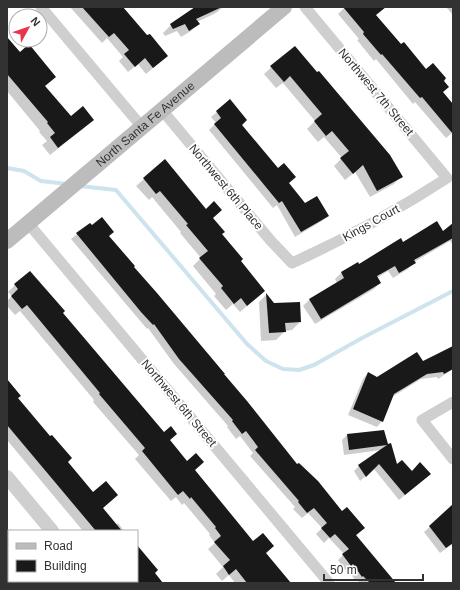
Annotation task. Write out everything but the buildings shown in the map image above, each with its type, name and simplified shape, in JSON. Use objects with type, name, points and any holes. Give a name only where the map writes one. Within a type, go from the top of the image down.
[{"type":"main road","name":"North Santa Fe Avenue","points":[[7,241],[284,7]]},
{"type":"street","points":[[41,7],[142,127]]},
{"type":"street","name":"Northwest 7th Street","points":[[305,7],[447,178]]},
{"type":"street","name":"Northwest 6th Place","points":[[162,110],[271,241],[292,263]]},
{"type":"street","name":"Kings Court","points":[[292,263],[334,243],[417,197],[447,178]]},
{"type":"street","name":"Northwest 6th Street","points":[[28,223],[329,583]]},
{"type":"street","points":[[453,402],[422,420],[453,459]]},
{"type":"street","points":[[7,477],[51,530]]},
{"type":"waterway","points":[[7,168],[24,171],[41,181],[67,184]]},
{"type":"waterway","points":[[80,186],[116,190],[247,344],[266,361],[283,369],[299,370],[314,365],[362,338],[453,291]]}]
